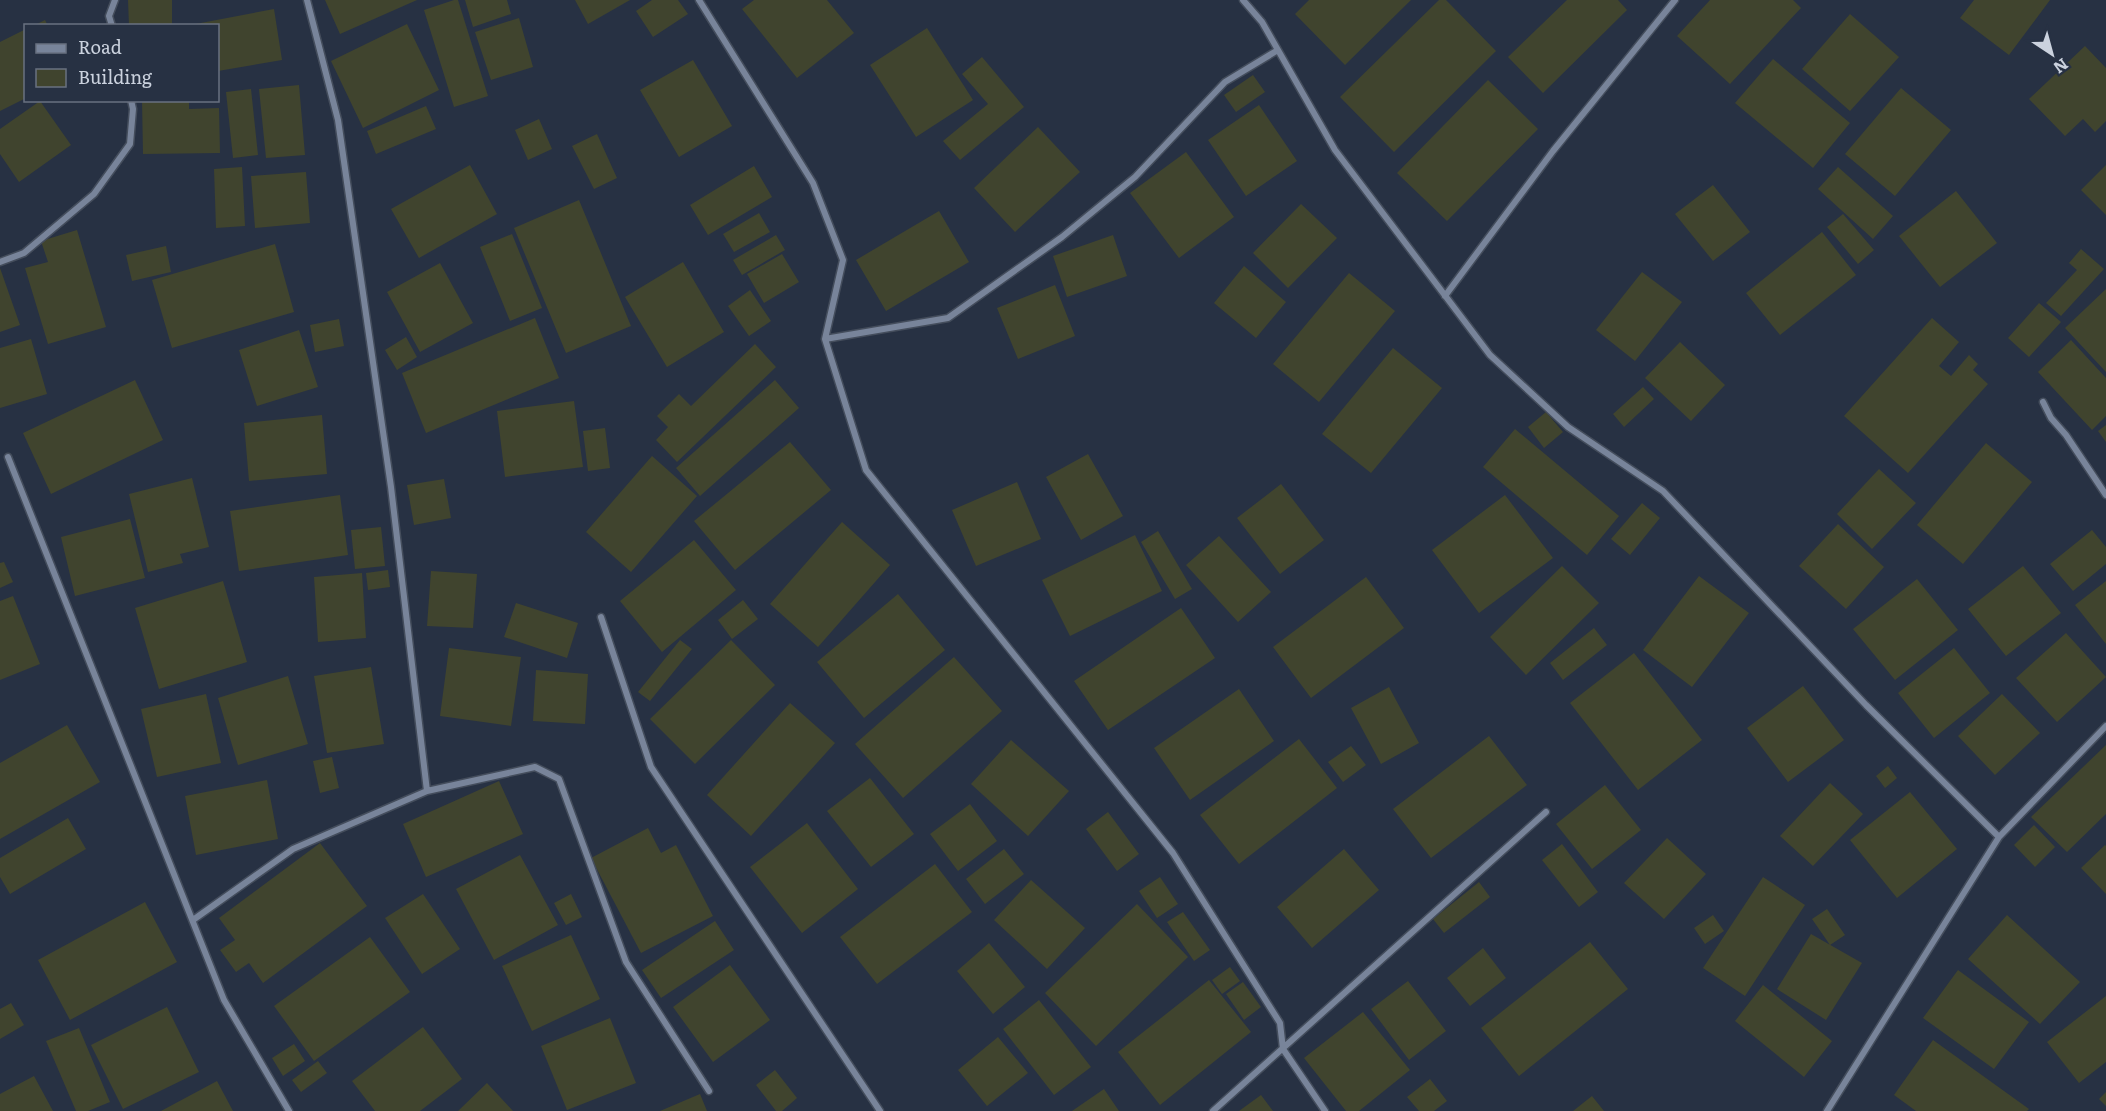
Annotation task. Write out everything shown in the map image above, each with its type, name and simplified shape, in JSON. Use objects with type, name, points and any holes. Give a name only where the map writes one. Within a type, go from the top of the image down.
[{"type":"street","points":[[111,24],[109,16],[115,0]]},
{"type":"street","points":[[307,0],[339,120],[391,487],[427,791]]},
{"type":"street","points":[[699,0],[813,183],[843,261],[825,339],[866,470],[1173,853],[1280,1023],[1283,1049],[1325,1111]]},
{"type":"street","points":[[1243,0],[1262,22],[1335,150],[1490,356],[1568,427],[1663,491],[1866,705],[1999,837]]},
{"type":"street","points":[[1445,296],[1553,151],[1675,0]]},
{"type":"street","points":[[825,339],[948,318],[1062,237],[1135,177],[1225,82],[1278,50]]},
{"type":"street","points":[[0,262],[24,253],[94,194],[130,144],[134,109],[132,102]]},
{"type":"street","points":[[2043,402],[2051,418],[2066,435],[2106,495]]},
{"type":"street","points":[[8,457],[224,1000],[289,1111]]},
{"type":"street","points":[[601,617],[651,767],[880,1111]]},
{"type":"street","points":[[1827,1111],[1999,837],[2106,726]]},
{"type":"street","points":[[193,920],[294,849],[427,791],[535,766],[560,779],[626,962],[709,1091]]},
{"type":"street","points":[[1213,1111],[1546,812]]},
{"type":"building","points":[[128,0],[172,0],[172,24],[129,24]]},
{"type":"building","points":[[325,0],[417,0],[340,34]]},
{"type":"building","points":[[458,0],[488,96],[454,107],[424,10]]},
{"type":"building","points":[[465,0],[507,0],[511,14],[473,27]]},
{"type":"building","points":[[575,0],[630,0],[588,24]]},
{"type":"building","points":[[652,0],[678,0],[688,14],[653,37],[636,11]]},
{"type":"building","points":[[754,0],[827,0],[854,33],[797,78],[742,9]]},
{"type":"building","points":[[1309,0],[1411,0],[1345,65],[1295,14]]},
{"type":"building","points":[[1439,0],[1446,0],[1496,51],[1394,152],[1340,97]]},
{"type":"building","points":[[1567,0],[1618,0],[1627,10],[1543,93],[1508,57]]},
{"type":"building","points":[[1710,0],[1793,0],[1801,8],[1730,84],[1677,36]]},
{"type":"building","points":[[1974,0],[2050,0],[2009,55],[1960,18]]},
{"type":"building","points":[[274,9],[282,60],[219,71],[219,24],[195,24]]},
{"type":"building","points":[[1850,14],[1899,57],[1850,111],[1802,69]]},
{"type":"building","points":[[519,18],[533,67],[491,80],[475,32]]},
{"type":"building","points":[[407,24],[439,90],[363,128],[331,61]]},
{"type":"building","points":[[927,28],[973,100],[916,137],[870,65]]},
{"type":"building","points":[[24,30],[24,99],[0,111],[0,42]]},
{"type":"building","points":[[2085,46],[2106,68],[2106,121],[2095,132],[2083,119],[2065,136],[2029,99]]},
{"type":"building","points":[[982,57],[1024,107],[960,160],[943,141],[988,104],[962,74]]},
{"type":"building","points":[[1773,59],[1850,123],[1813,168],[1735,103]]},
{"type":"building","points":[[693,60],[732,126],[679,157],[640,90]]},
{"type":"building","points":[[1253,75],[1265,92],[1236,112],[1224,95]]},
{"type":"building","points":[[1488,80],[1538,129],[1447,221],[1397,173]]},
{"type":"building","points":[[299,85],[305,155],[266,158],[259,89]]},
{"type":"building","points":[[1901,88],[1951,130],[1895,196],[1845,154]]},
{"type":"building","points":[[251,89],[258,155],[233,158],[226,92]]},
{"type":"building","points":[[41,102],[71,145],[19,182],[0,154],[0,129]]},
{"type":"building","points":[[142,102],[189,102],[189,109],[219,108],[220,153],[143,154]]},
{"type":"building","points":[[1259,105],[1297,161],[1246,196],[1208,140]]},
{"type":"building","points":[[426,106],[436,129],[376,154],[367,131]]},
{"type":"building","points":[[539,119],[552,149],[528,160],[515,130]]},
{"type":"building","points":[[1038,127],[1080,172],[1015,232],[974,188]]},
{"type":"building","points":[[597,134],[617,178],[594,189],[572,146]]},
{"type":"building","points":[[1186,152],[1234,217],[1179,258],[1130,193]]},
{"type":"building","points":[[470,165],[497,214],[419,258],[391,209]]},
{"type":"building","points":[[2106,165],[2106,215],[2081,190]]},
{"type":"building","points":[[754,166],[772,197],[708,235],[690,205]]},
{"type":"building","points":[[242,167],[245,226],[216,228],[214,169]]},
{"type":"building","points":[[1838,167],[1893,216],[1873,239],[1818,189]]},
{"type":"building","points":[[306,172],[310,223],[255,228],[251,176]]},
{"type":"building","points":[[1713,185],[1750,232],[1713,261],[1675,214]]},
{"type":"building","points":[[1956,191],[1997,243],[1940,287],[1899,236]]},
{"type":"building","points":[[579,200],[631,326],[566,353],[514,228]]},
{"type":"building","points":[[1301,204],[1337,238],[1288,288],[1253,253]]},
{"type":"building","points":[[939,211],[969,262],[886,311],[856,260]]},
{"type":"building","points":[[759,213],[770,232],[734,252],[723,234]]},
{"type":"building","points":[[1843,214],[1874,250],[1858,264],[1827,227]]},
{"type":"building","points":[[77,230],[106,327],[48,344],[25,268],[48,262],[41,241]]},
{"type":"building","points":[[1822,232],[1856,275],[1780,335],[1746,293]]},
{"type":"building","points":[[512,234],[542,308],[510,321],[480,247]]},
{"type":"building","points":[[776,235],[785,250],[742,275],[733,260]]},
{"type":"building","points":[[1113,235],[1127,276],[1067,297],[1053,256]]},
{"type":"building","points":[[275,244],[294,312],[172,348],[152,280]]},
{"type":"building","points":[[166,246],[171,272],[132,281],[126,255]]},
{"type":"building","points":[[2081,249],[2104,269],[2061,316],[2046,303],[2077,270],[2069,263]]},
{"type":"building","points":[[782,254],[799,282],[764,303],[747,274]]},
{"type":"building","points":[[683,262],[724,332],[667,367],[625,297]]},
{"type":"building","points":[[440,263],[473,323],[420,352],[387,292]]},
{"type":"building","points":[[1244,266],[1286,302],[1256,338],[1214,303]]},
{"type":"building","points":[[0,268],[20,325],[0,332]]},
{"type":"building","points":[[1642,272],[1682,302],[1635,361],[1596,330]]},
{"type":"building","points":[[1349,273],[1395,311],[1319,402],[1273,364]]},
{"type":"building","points":[[1055,285],[1075,336],[1018,359],[997,308]]},
{"type":"building","points":[[2106,289],[2106,372],[2065,328]]},
{"type":"building","points":[[750,290],[771,321],[749,336],[728,306]]},
{"type":"building","points":[[2039,303],[2061,322],[2029,357],[2008,338]]},
{"type":"building","points":[[535,318],[559,378],[426,433],[402,373]]},
{"type":"building","points":[[1932,318],[1959,342],[1939,366],[1951,376],[1969,355],[1978,364],[1973,370],[1988,384],[1908,473],[1844,416]]},
{"type":"building","points":[[339,319],[344,346],[315,352],[310,325]]},
{"type":"building","points":[[299,330],[318,387],[257,406],[239,350]]},
{"type":"building","points":[[406,337],[417,357],[397,370],[385,350]]},
{"type":"building","points":[[31,339],[47,394],[0,408],[0,348]]},
{"type":"building","points":[[2071,340],[2106,378],[2106,416],[2092,430],[2038,372]]},
{"type":"building","points":[[1680,342],[1725,385],[1691,421],[1645,378]]},
{"type":"building","points":[[755,344],[776,367],[677,462],[656,440],[668,427],[657,416],[679,394],[691,406]]},
{"type":"building","points":[[1393,348],[1442,388],[1371,473],[1322,434]]},
{"type":"building","points":[[135,380],[163,440],[51,494],[23,433]]},
{"type":"building","points":[[775,380],[799,408],[700,496],[676,468]]},
{"type":"building","points":[[1643,387],[1654,399],[1624,427],[1613,414]]},
{"type":"building","points":[[574,401],[583,467],[505,477],[497,411]]},
{"type":"building","points":[[1546,412],[1563,432],[1544,448],[1528,427]]},
{"type":"building","points":[[322,415],[327,474],[249,481],[244,423]]},
{"type":"building","points":[[2106,425],[2106,442],[2098,431]]},
{"type":"building","points":[[605,428],[610,468],[588,471],[583,431]]},
{"type":"building","points":[[1515,429],[1619,516],[1587,555],[1483,467]]},
{"type":"building","points":[[790,442],[831,490],[735,570],[694,521]]},
{"type":"building","points":[[1986,443],[2032,482],[1963,564],[1917,525]]},
{"type":"building","points":[[1088,454],[1123,516],[1081,540],[1046,477]]},
{"type":"building","points":[[652,456],[697,496],[631,572],[586,532]]},
{"type":"building","points":[[1879,469],[1916,503],[1872,549],[1837,514]]},
{"type":"building","points":[[192,478],[209,547],[180,554],[183,563],[148,572],[129,494]]},
{"type":"building","points":[[444,479],[451,518],[414,525],[407,485]]},
{"type":"building","points":[[1017,482],[1041,539],[976,566],[952,510]]},
{"type":"building","points":[[1281,484],[1324,540],[1280,574],[1237,518]]},
{"type":"building","points":[[340,495],[348,555],[239,571],[230,511]]},
{"type":"building","points":[[1505,495],[1553,558],[1479,613],[1432,550]]},
{"type":"building","points":[[1642,503],[1660,518],[1630,555],[1611,539]]},
{"type":"building","points":[[130,519],[145,578],[75,596],[61,537]]},
{"type":"building","points":[[842,522],[890,565],[818,647],[770,604]]},
{"type":"building","points":[[1838,524],[1884,567],[1846,609],[1799,566]]},
{"type":"building","points":[[381,527],[385,566],[355,569],[351,530]]},
{"type":"building","points":[[2092,530],[2106,547],[2106,564],[2073,591],[2050,564]]},
{"type":"building","points":[[1158,531],[1192,589],[1175,599],[1141,542]]},
{"type":"building","points":[[1135,535],[1162,591],[1070,636],[1042,580]]},
{"type":"building","points":[[1219,536],[1271,592],[1238,622],[1186,565]]},
{"type":"building","points":[[694,540],[736,590],[662,652],[620,601]]},
{"type":"building","points":[[4,562],[13,582],[0,588],[0,563]]},
{"type":"building","points":[[1562,566],[1599,603],[1526,675],[1490,637]]},
{"type":"building","points":[[2023,566],[2061,613],[2006,656],[1968,609]]},
{"type":"building","points":[[388,570],[390,587],[368,590],[366,573]]},
{"type":"building","points":[[431,571],[477,574],[473,628],[427,626]]},
{"type":"building","points":[[362,573],[366,638],[318,642],[314,577]]},
{"type":"building","points":[[1699,576],[1749,613],[1692,687],[1643,650]]},
{"type":"building","points":[[1366,577],[1404,628],[1311,698],[1273,647]]},
{"type":"building","points":[[1917,579],[1958,630],[1895,680],[1853,629]]},
{"type":"building","points":[[223,581],[247,662],[159,689],[135,608]]},
{"type":"building","points":[[2106,581],[2106,644],[2075,605]]},
{"type":"building","points":[[898,594],[945,650],[864,718],[817,662]]},
{"type":"building","points":[[13,596],[40,664],[0,680],[0,601]]},
{"type":"building","points":[[743,600],[758,619],[732,639],[718,620]]},
{"type":"building","points":[[516,603],[578,623],[567,658],[504,637]]},
{"type":"building","points":[[1181,608],[1215,658],[1108,730],[1074,681]]},
{"type":"building","points":[[1594,628],[1607,645],[1563,680],[1550,663]]},
{"type":"building","points":[[2066,633],[2106,677],[2057,722],[2016,678]]},
{"type":"building","points":[[680,640],[692,649],[650,701],[638,692]]},
{"type":"building","points":[[731,640],[775,685],[695,764],[650,719]]},
{"type":"building","points":[[449,648],[521,657],[511,726],[440,716]]},
{"type":"building","points":[[1954,648],[1990,693],[1934,738],[1898,693]]},
{"type":"building","points":[[1634,653],[1702,740],[1638,790],[1570,703]]},
{"type":"building","points":[[954,657],[1002,711],[903,798],[855,744]]},
{"type":"building","points":[[371,667],[384,744],[327,753],[314,676]]},
{"type":"building","points":[[536,670],[588,674],[585,724],[533,721]]},
{"type":"building","points":[[288,676],[308,744],[238,765],[218,698]]},
{"type":"building","points":[[1803,686],[1844,740],[1788,782],[1747,728]]},
{"type":"building","points":[[1389,687],[1419,743],[1381,764],[1351,708]]},
{"type":"building","points":[[1239,689],[1274,741],[1190,800],[1154,748]]},
{"type":"building","points":[[206,694],[221,763],[157,777],[141,709]]},
{"type":"building","points":[[2002,694],[2040,733],[1995,775],[1958,736]]},
{"type":"building","points":[[790,703],[835,743],[751,836],[707,795]]},
{"type":"building","points":[[67,725],[100,782],[0,839],[0,763]]},
{"type":"building","points":[[1489,736],[1527,785],[1431,858],[1393,809]]},
{"type":"building","points":[[1299,739],[1337,788],[1239,864],[1200,815]]},
{"type":"building","points":[[1011,740],[1069,791],[1028,836],[971,784]]},
{"type":"building","points":[[2106,745],[2106,814],[2067,852],[2031,817]]},
{"type":"building","points":[[1351,746],[1366,765],[1343,782],[1328,762]]},
{"type":"building","points":[[332,757],[339,788],[320,793],[313,761]]},
{"type":"building","points":[[1888,766],[1897,778],[1885,788],[1876,776]]},
{"type":"building","points":[[870,778],[914,834],[871,867],[827,811]]},
{"type":"building","points":[[267,780],[278,839],[196,855],[185,796]]},
{"type":"building","points":[[499,781],[523,834],[426,877],[403,824]]},
{"type":"building","points":[[1830,783],[1863,814],[1813,866],[1780,836]]},
{"type":"building","points":[[1605,785],[1641,830],[1592,869],[1556,824]]},
{"type":"building","points":[[1910,792],[1957,849],[1897,898],[1850,840]]},
{"type":"building","points":[[970,804],[997,841],[958,871],[930,834]]},
{"type":"building","points":[[1108,812],[1139,854],[1117,871],[1086,829]]},
{"type":"building","points":[[68,818],[86,849],[10,894],[0,877],[0,858]]},
{"type":"building","points":[[807,823],[858,889],[802,933],[750,867]]},
{"type":"building","points":[[2034,825],[2055,847],[2035,867],[2014,845]]},
{"type":"building","points":[[648,828],[661,853],[676,845],[713,916],[641,953],[591,858]]},
{"type":"building","points":[[1667,838],[1706,874],[1664,919],[1624,883]]},
{"type":"building","points":[[320,843],[367,906],[263,983],[249,963],[236,972],[220,950],[235,940],[219,918]]},
{"type":"building","points":[[1562,844],[1598,892],[1579,907],[1542,860]]},
{"type":"building","points":[[2106,846],[2106,894],[2081,868]]},
{"type":"building","points":[[1004,849],[1024,874],[985,904],[966,879]]},
{"type":"building","points":[[1344,849],[1379,890],[1312,948],[1277,907]]},
{"type":"building","points":[[520,855],[558,925],[494,960],[456,889]]},
{"type":"building","points":[[935,864],[972,912],[877,984],[840,937]]},
{"type":"building","points":[[1160,877],[1178,904],[1157,918],[1139,891]]},
{"type":"building","points":[[1763,877],[1805,905],[1745,996],[1703,968]]},
{"type":"building","points":[[1031,880],[1085,928],[1047,969],[994,920]]},
{"type":"building","points":[[1479,882],[1490,897],[1444,933],[1433,919]]},
{"type":"building","points":[[423,894],[460,949],[422,974],[385,918]]},
{"type":"building","points":[[571,894],[582,917],[566,925],[554,903]]},
{"type":"building","points":[[145,902],[177,962],[70,1020],[38,960]]},
{"type":"building","points":[[1137,904],[1188,957],[1096,1046],[1045,993]]},
{"type":"building","points":[[1827,909],[1845,935],[1830,945],[1812,919]]},
{"type":"building","points":[[1183,912],[1210,950],[1194,961],[1167,922]]},
{"type":"building","points":[[1713,915],[1724,931],[1705,944],[1694,928]]},
{"type":"building","points":[[2007,915],[2080,982],[2040,1024],[1968,959]]},
{"type":"building","points":[[715,921],[734,950],[661,998],[642,970]]},
{"type":"building","points":[[1811,934],[1862,963],[1826,1020],[1777,989]]},
{"type":"building","points":[[571,935],[600,999],[532,1031],[502,966]]},
{"type":"building","points":[[370,937],[410,992],[314,1061],[274,1006]]},
{"type":"building","points":[[1590,942],[1628,989],[1519,1076],[1481,1028]]},
{"type":"building","points":[[989,943],[1025,987],[993,1014],[957,971]]},
{"type":"building","points":[[1483,948],[1506,978],[1470,1006],[1447,978]]},
{"type":"building","points":[[730,965],[770,1020],[713,1062],[673,1007]]},
{"type":"building","points":[[1230,967],[1240,981],[1222,994],[1212,980]]},
{"type":"building","points":[[1958,970],[2029,1022],[1994,1069],[1923,1018]]},
{"type":"building","points":[[1209,980],[1251,1032],[1160,1105],[1118,1052]]},
{"type":"building","points":[[1408,981],[1446,1031],[1409,1060],[1371,1009]]},
{"type":"building","points":[[1243,982],[1261,1007],[1244,1020],[1226,994]]},
{"type":"building","points":[[1763,985],[1832,1041],[1804,1077],[1735,1021]]},
{"type":"building","points":[[2106,996],[2106,1062],[2079,1083],[2047,1042]]},
{"type":"building","points":[[1039,1000],[1091,1067],[1054,1095],[1003,1029]]},
{"type":"building","points":[[11,1003],[24,1025],[0,1039],[0,1009]]},
{"type":"building","points":[[167,1007],[199,1072],[123,1109],[91,1045]]},
{"type":"building","points":[[1363,1012],[1410,1070],[1359,1111],[1346,1111],[1304,1058]]},
{"type":"building","points":[[610,1018],[636,1083],[567,1110],[541,1046]]},
{"type":"building","points":[[423,1027],[462,1079],[420,1111],[375,1111],[352,1081]]},
{"type":"building","points":[[79,1028],[110,1102],[88,1111],[76,1111],[46,1041]]},
{"type":"building","points":[[998,1037],[1028,1073],[987,1106],[958,1070]]},
{"type":"building","points":[[1933,1040],[2029,1109],[2027,1111],[1916,1111],[1894,1095]]},
{"type":"building","points":[[294,1044],[305,1061],[283,1076],[272,1058]]},
{"type":"building","points":[[318,1061],[327,1073],[301,1092],[292,1080]]},
{"type":"building","points":[[775,1070],[797,1098],[782,1111],[776,1111],[756,1085]]},
{"type":"building","points":[[34,1076],[53,1111],[0,1111],[0,1094]]},
{"type":"building","points":[[1430,1079],[1447,1101],[1434,1111],[1419,1111],[1407,1097]]},
{"type":"building","points":[[217,1081],[233,1111],[161,1111]]},
{"type":"building","points":[[487,1083],[513,1111],[458,1111]]},
{"type":"building","points":[[1104,1089],[1119,1111],[1072,1111]]},
{"type":"building","points":[[2106,1092],[2106,1106],[2099,1099]]},
{"type":"building","points":[[700,1094],[707,1111],[660,1111]]},
{"type":"building","points":[[1261,1095],[1273,1111],[1239,1111]]},
{"type":"building","points":[[1592,1096],[1604,1111],[1573,1111]]}]
